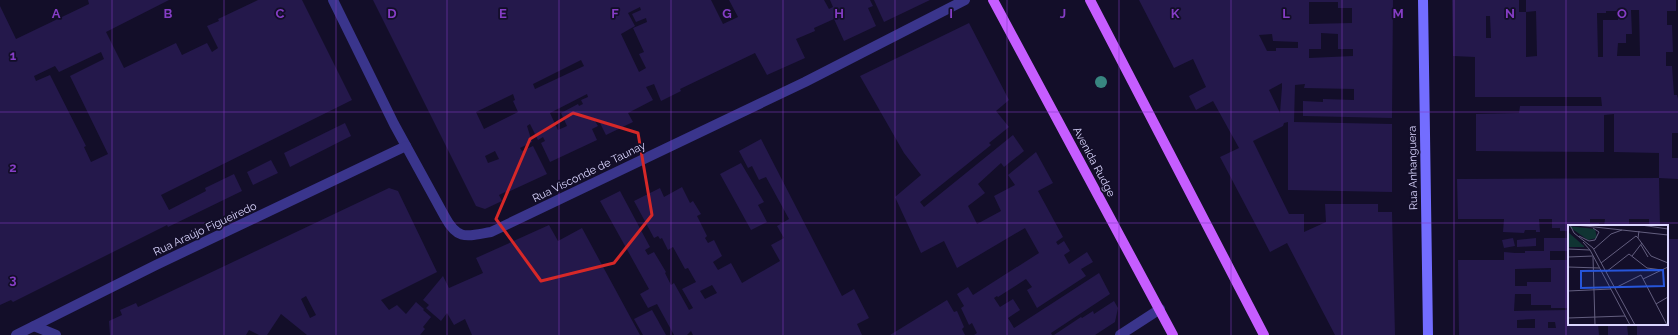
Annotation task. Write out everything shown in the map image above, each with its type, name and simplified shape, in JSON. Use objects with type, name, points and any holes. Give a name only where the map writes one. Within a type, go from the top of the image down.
[{"type":"main road","name":"Avenida Rudge","points":[[993,0],[1174,335]]},
{"type":"main road","points":[[1090,0],[1264,335]]},
{"type":"street","name":"Rua Visconde de Taunay","points":[[333,0],[394,124],[452,230],[466,236],[491,232],[805,82],[965,0]]},
{"type":"street","name":"Rua Anhanguera","points":[[1423,0],[1428,335]]},
{"type":"street","name":"Rua Araújo Figueiredo","points":[[16,335],[156,265],[406,146]]},
{"type":"street","points":[[1120,335],[1160,309]]},
{"type":"street","points":[[34,326],[56,335]]},
{"type":"highlighted area","points":[[573,113],[638,133],[652,215],[614,263],[541,281],[496,219],[530,139]]},
{"type":"building","points":[[88,0],[169,0],[106,32],[124,68],[176,43],[182,55],[207,43],[212,52],[218,48],[207,26],[219,21],[218,19],[258,0],[302,0],[352,100],[161,195],[169,210],[206,191],[205,188],[234,174],[242,191],[168,227],[167,225],[13,302],[11,300],[0,305],[0,6],[16,39],[89,4]],"holes":[[[101,52],[104,59],[70,76],[108,154],[91,162],[84,147],[86,146],[50,75],[36,81],[34,76],[55,66],[59,72]]]},
{"type":"building","points":[[373,0],[711,0],[723,24],[738,17],[729,0],[824,0],[829,9],[833,7],[830,0],[870,0],[873,6],[868,8],[876,26],[844,41],[834,19],[814,28],[815,31],[796,39],[805,58],[767,75],[755,53],[680,89],[681,91],[661,101],[654,84],[646,87],[653,100],[628,113],[633,122],[606,135],[598,119],[595,121],[598,126],[592,129],[597,140],[550,162],[541,143],[545,141],[543,137],[538,140],[530,124],[527,126],[532,142],[520,148],[522,151],[533,146],[547,174],[499,195],[502,201],[485,209],[476,206]],"holes":[[[640,7],[641,10],[632,14],[636,22],[646,18],[647,22],[633,28],[644,52],[639,54],[646,68],[639,72],[621,34],[635,26],[628,13]],[[581,60],[584,66],[535,89],[533,84]],[[513,94],[515,100],[513,101],[518,112],[484,129],[476,112]],[[587,94],[588,97],[581,100],[583,104],[579,106],[578,104],[561,113],[567,126],[558,130],[550,113]],[[495,151],[499,159],[488,163],[485,156]]]},
{"type":"building","points":[[874,0],[930,0],[884,22]]},
{"type":"building","points":[[1139,0],[1393,0],[1392,118],[1303,116],[1303,101],[1323,102],[1323,99],[1354,100],[1354,89],[1304,88],[1305,84],[1295,85],[1294,122],[1392,124],[1392,192],[1288,190],[1288,122],[1253,141],[1289,214],[1304,214],[1304,232],[1326,222],[1325,204],[1378,204],[1378,212],[1392,212],[1395,335],[1335,335],[1287,243],[1270,252],[1220,157],[1239,148],[1213,101],[1196,110],[1189,96],[1206,87],[1193,59],[1174,68]],"holes":[[[1309,2],[1338,2],[1338,8],[1352,8],[1352,23],[1309,24]],[[1321,33],[1338,34],[1338,49],[1353,49],[1353,56],[1309,58],[1309,49],[1321,49]],[[1272,34],[1273,41],[1298,42],[1298,48],[1276,48],[1276,51],[1267,51],[1259,35]],[[1282,83],[1280,113],[1269,90]]]},
{"type":"building","points":[[1452,0],[1519,0],[1519,12],[1526,12],[1526,0],[1676,0],[1676,11],[1667,11],[1667,25],[1672,25],[1673,52],[1666,52],[1666,66],[1672,66],[1674,95],[1677,95],[1678,99],[1678,133],[1672,133],[1672,158],[1678,158],[1678,179],[1659,178],[1659,153],[1614,152],[1614,114],[1604,115],[1604,152],[1476,151],[1476,114],[1519,113],[1520,106],[1602,106],[1601,97],[1475,97],[1475,57],[1453,56]],"holes":[[[1631,10],[1639,10],[1640,56],[1617,56],[1618,43],[1626,43],[1626,34],[1632,34]],[[1536,11],[1537,56],[1526,57],[1526,12]],[[1606,11],[1618,11],[1618,20],[1603,20],[1603,57],[1598,57],[1597,13],[1606,13]],[[1486,16],[1490,16],[1491,38],[1486,38]]]},
{"type":"building","points":[[969,23],[1009,100],[996,111],[1009,127],[989,143],[991,145],[920,202],[924,207],[1013,135],[1024,151],[1004,167],[1001,163],[978,184],[985,193],[968,206],[977,224],[1001,211],[994,196],[1015,185],[1008,175],[1036,152],[1053,183],[1038,191],[1063,237],[1056,242],[1058,245],[1064,241],[1070,251],[1064,255],[1069,264],[1087,252],[1093,262],[1081,269],[1086,276],[1037,308],[1027,290],[1032,287],[1026,279],[994,298],[1000,307],[1013,299],[1020,310],[1008,318],[1014,328],[1099,273],[1110,294],[1051,333],[1052,335],[974,335],[977,333],[972,323],[969,325],[961,308],[964,306],[957,294],[968,287],[973,295],[1039,253],[1025,228],[957,268],[944,241],[921,253],[895,197],[921,175],[904,153],[860,76]]},
{"type":"building","points":[[345,123],[351,136],[290,167],[284,153]]},
{"type":"building","points":[[761,139],[842,296],[854,289],[869,318],[857,324],[862,335],[693,335],[691,331],[687,335],[674,335],[657,304],[648,308],[640,294],[649,289],[600,201],[620,191],[650,247],[645,250],[648,255],[654,252],[666,272],[665,273],[671,285],[674,283],[689,310],[693,308],[682,289],[696,282],[688,268],[685,269],[673,247],[668,250],[662,238],[660,239],[658,236],[654,238],[634,201],[660,188],[664,197],[682,187],[690,203],[693,201],[701,214],[697,216],[707,236],[705,238],[708,243],[714,240],[722,256],[713,262],[718,270],[731,263],[742,283],[780,261],[771,245],[784,238],[777,226],[789,219],[766,177],[759,180],[752,166],[748,168],[739,151]],"holes":[[[712,285],[717,293],[705,299],[700,291]]]},
{"type":"building","points":[[271,160],[278,173],[253,185],[247,172]]},
{"type":"building","points":[[741,163],[764,202],[758,205],[767,222],[751,230],[720,174]]},
{"type":"building","points":[[1659,178],[1660,225],[1649,225],[1649,219],[1629,219],[1629,225],[1604,225],[1605,219],[1590,219],[1590,223],[1599,223],[1599,225],[1568,225],[1568,231],[1560,231],[1560,228],[1552,228],[1552,219],[1539,219],[1540,232],[1536,232],[1536,230],[1525,230],[1524,233],[1503,232],[1504,219],[1458,219],[1457,179]]},
{"type":"building","points":[[389,188],[398,191],[437,272],[381,300],[389,310],[397,305],[406,314],[416,302],[424,309],[423,310],[431,317],[423,327],[425,329],[420,335],[307,335],[281,314],[267,335],[259,335],[249,330],[246,335],[110,335],[109,321],[122,315],[120,310],[136,303],[138,307]],"holes":[[[306,296],[316,315],[310,318],[301,299]]]},
{"type":"building","points":[[549,225],[558,241],[582,228],[640,335],[472,335],[465,319],[454,325],[447,313],[441,321],[426,308],[429,305],[423,300],[443,276],[449,288],[483,273],[476,258]]},
{"type":"building","points":[[1513,238],[1515,246],[1504,248],[1502,240]]},
{"type":"building","points":[[1536,238],[1536,246],[1517,247],[1517,240]]},
{"type":"building","points":[[1544,238],[1568,238],[1568,251],[1550,251],[1550,260],[1568,260],[1568,308],[1551,308],[1551,305],[1531,305],[1531,294],[1515,294],[1514,311],[1568,310],[1568,325],[1598,325],[1599,335],[1459,335],[1458,260],[1504,260],[1504,252],[1525,253],[1525,251],[1544,251]],"holes":[[[1551,268],[1551,282],[1527,282],[1527,286],[1515,286],[1515,269]],[[1535,319],[1535,328],[1517,328],[1517,320]],[[1548,322],[1555,322],[1556,328],[1548,328]]]},
{"type":"building","points":[[1668,239],[1678,239],[1678,335],[1637,335],[1637,325],[1668,325]]},
{"type":"building","points":[[947,300],[954,312],[957,311],[964,327],[962,329],[965,335],[890,335]]},
{"type":"building","points":[[1114,301],[1118,308],[1115,322],[1095,335],[1054,335],[1081,317],[1082,318],[1093,311],[1094,314]]},
{"type":"building","points":[[652,310],[666,335],[643,335],[634,319]]},
{"type":"building","points":[[1608,325],[1627,325],[1628,335],[1608,335]]}]
